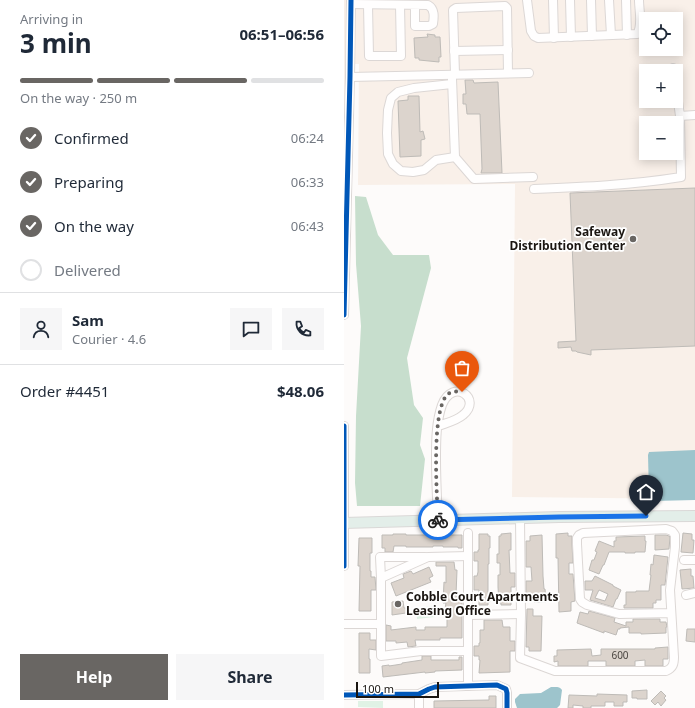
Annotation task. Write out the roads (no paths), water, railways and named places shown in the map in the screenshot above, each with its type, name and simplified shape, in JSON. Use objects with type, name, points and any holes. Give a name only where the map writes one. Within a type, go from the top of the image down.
[{"type":"main road","points":[[344,523],[520,518],[695,516]]},
{"type":"street","points":[[527,0],[531,31],[534,36],[538,38],[637,34],[639,32],[640,21],[639,0]]},
{"type":"street","points":[[553,0],[554,38]]},
{"type":"street","points":[[570,0],[571,37]]},
{"type":"street","points":[[591,0],[592,36]]},
{"type":"street","points":[[609,0],[611,35]]},
{"type":"street","points":[[626,0],[627,35]]},
{"type":"street","points":[[344,315],[350,77],[347,57],[351,2],[368,5],[415,5]]},
{"type":"street","points":[[368,5],[368,56],[401,56],[400,5]]},
{"type":"street","points":[[508,73],[507,8],[505,6],[456,8],[454,10],[452,84],[455,157],[474,179],[533,177]]},
{"type":"street","points":[[454,51],[508,50]]},
{"type":"street","points":[[350,77],[529,72]]},
{"type":"street","points":[[452,84],[414,88],[398,92],[391,98],[388,110],[387,133],[388,154],[393,164],[401,171],[413,172],[424,170],[436,160],[455,157]]},
{"type":"street","points":[[679,108],[680,116],[695,115]]},
{"type":"street","points":[[534,189],[606,186],[681,177],[681,160]]},
{"type":"street","points":[[438,426],[456,420],[467,411],[470,406],[469,400],[462,392],[452,392],[448,395],[444,400],[440,413],[438,426],[436,447],[438,520]]},
{"type":"street","points":[[344,426],[344,566]]},
{"type":"street","points":[[646,516],[646,530]]},
{"type":"street","points":[[520,518],[520,658],[555,671],[666,671],[674,664],[670,590],[675,534],[666,529],[579,534],[577,544],[580,598],[582,602],[587,605],[619,614],[671,613]]},
{"type":"street","points":[[468,533],[468,686]]},
{"type":"street","points":[[468,556],[380,557],[381,656],[421,650],[468,651]]},
{"type":"street","points":[[380,578],[428,557]]},
{"type":"street","points":[[684,560],[695,560]]},
{"type":"street","points":[[686,596],[695,593]]},
{"type":"street","points":[[468,615],[521,614]]},
{"type":"street","points":[[344,624],[380,624]]},
{"type":"street","points":[[344,695],[419,694],[435,687],[497,686],[506,689],[508,693],[507,708]]},
{"type":"street","points":[[419,694],[419,708]]},
{"type":"water","points":[[695,450],[695,500],[654,501],[649,495],[649,452]]},
{"type":"water","points":[[551,687],[559,687],[562,690],[560,705],[557,708],[517,708],[515,699],[520,694],[541,693]]},
{"type":"place","name":"Safeway Distribution Center","points":[[633,239]]},
{"type":"place","name":"Cobble Court Apartments Leasing Office","points":[[398,604]]}]
